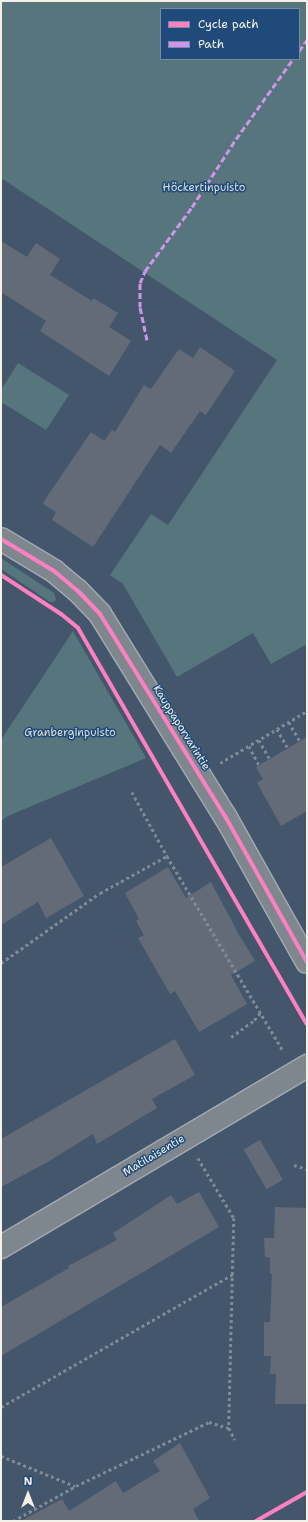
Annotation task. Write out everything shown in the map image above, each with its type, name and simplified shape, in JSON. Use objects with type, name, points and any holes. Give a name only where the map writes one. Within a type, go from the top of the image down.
[{"type":"street","name":"Kauppaporvarintie","points":[[1,538],[54,571],[78,590],[100,614],[200,775],[307,962]]},
{"type":"street","name":"Matilaisentie","points":[[1,1247],[301,1068]]},
{"type":"path","points":[[200,775],[307,712]]},
{"type":"path","points":[[289,722],[300,741]]},
{"type":"path","points":[[277,729],[288,748]]},
{"type":"path","points":[[259,740],[270,759]]},
{"type":"path","points":[[249,746],[259,765]]},
{"type":"path","points":[[132,792],[167,856],[261,1012],[301,1068]]},
{"type":"path","points":[[1,963],[100,893],[167,856]]},
{"type":"path","points":[[231,1037],[254,1020],[261,1012]]},
{"type":"path","points":[[186,1136],[234,1218],[228,1428],[235,1440]]},
{"type":"path","points":[[294,1165],[307,1169]]},
{"type":"path","points":[[1,1407],[233,1274]]},
{"type":"path","points":[[14,1521],[76,1486],[209,1422],[228,1428]]},
{"type":"path","points":[[1,1456],[76,1486]]},
{"type":"green space","name":"Höckertinpuisto","points":[[1,1],[307,1],[307,644],[271,664],[253,633],[177,677],[123,584],[110,575],[151,514],[168,525],[277,360],[1,178]]},
{"type":"green space","points":[[18,363],[69,395],[46,430],[1,402],[1,390]]},
{"type":"green space","points":[[1,558],[54,593],[56,600],[50,602],[1,569]]},
{"type":"green space","name":"Granberginpuisto","points":[[73,631],[146,758],[8,816],[1,821],[1,740]]},
{"type":"building","points":[[1,241],[27,257],[36,243],[60,259],[50,275],[92,301],[93,298],[118,313],[109,327],[131,341],[109,376],[40,331],[46,321],[1,292]]},
{"type":"building","points":[[200,347],[235,371],[206,415],[200,411],[171,453],[160,445],[93,547],[52,520],[56,512],[43,504],[44,501],[91,432],[104,441],[112,430],[115,432],[144,385],[151,389],[179,349],[193,358]]},
{"type":"building","points":[[307,737],[307,811],[281,826],[257,783],[263,779],[256,767]]},
{"type":"building","points":[[51,838],[84,896],[46,918],[38,902],[1,925],[1,867]]},
{"type":"building","points":[[168,867],[186,898],[211,882],[238,933],[255,961],[231,975],[247,1004],[199,1032],[175,991],[170,994],[138,938],[144,935],[136,921],[139,919],[125,893]]},
{"type":"building","points":[[175,1039],[195,1075],[152,1099],[157,1108],[97,1144],[93,1134],[46,1163],[1,1187],[1,1139]]},
{"type":"building","points":[[260,1140],[283,1180],[267,1189],[244,1150]]},
{"type":"building","points":[[199,1192],[219,1227],[1,1356],[1,1307],[69,1268],[68,1266],[117,1240],[113,1233],[171,1195],[177,1204]]},
{"type":"building","points":[[275,1207],[307,1208],[307,1404],[275,1404],[276,1374],[270,1374],[271,1356],[264,1356],[264,1322],[270,1322],[272,1274],[270,1274],[270,1258],[265,1257],[264,1238],[274,1238]]},
{"type":"building","points":[[180,1443],[210,1498],[193,1509],[199,1521],[21,1521],[62,1499],[69,1511],[116,1481],[123,1493],[160,1471],[153,1461]]},
{"type":"marked path","points":[[300,50],[307,40]]},
{"type":"marked path","points":[[147,340],[140,307],[140,283],[145,271],[192,207],[236,139],[292,60]]},
{"type":"cycle path","points":[[1,539],[54,571],[77,590],[100,614],[225,816],[307,962]]},
{"type":"cycle path","points":[[1,575],[61,614],[78,628],[307,1024]]},
{"type":"cycle path","points":[[256,1521],[307,1492]]}]
